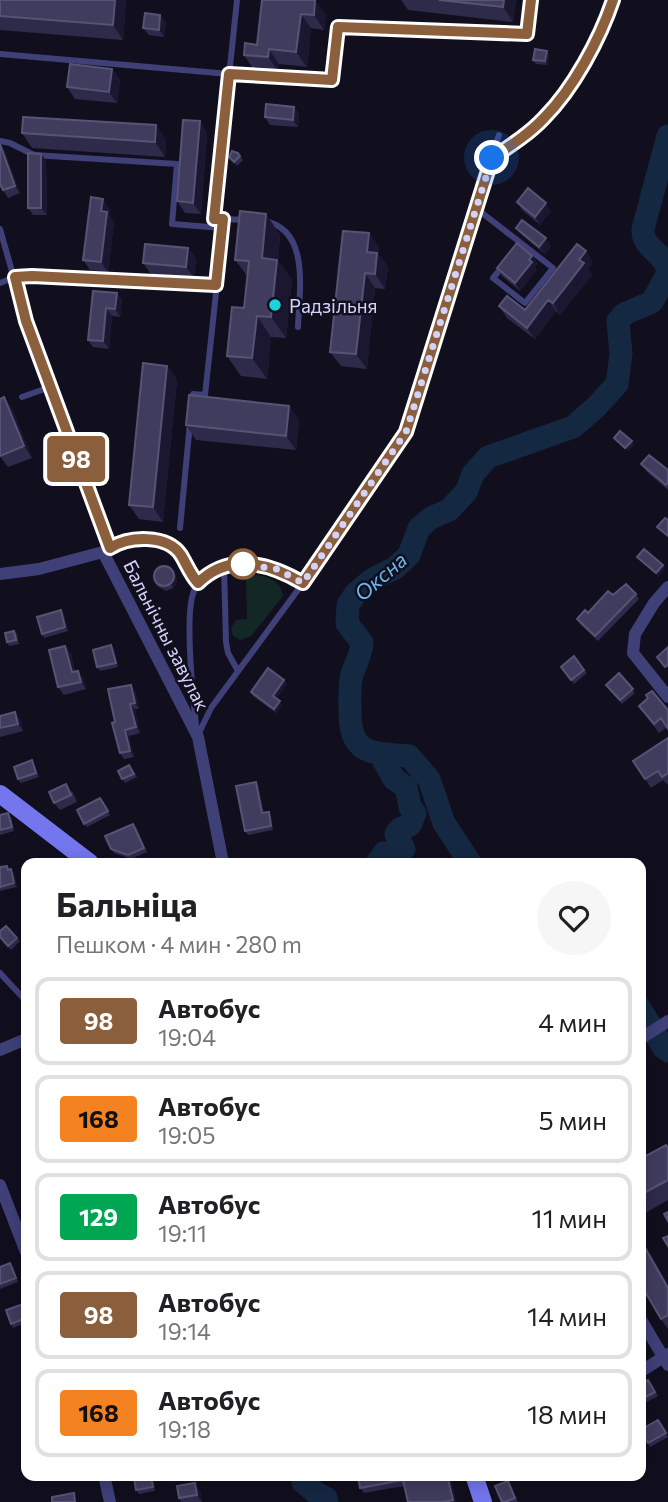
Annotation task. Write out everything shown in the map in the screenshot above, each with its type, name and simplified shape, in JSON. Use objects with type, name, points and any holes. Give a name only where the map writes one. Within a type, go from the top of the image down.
[{"type":"street","name":"Бальнічны завулак","points":[[0,574],[39,569],[106,550],[198,737]]},
{"type":"street","points":[[668,587],[654,603],[635,634],[633,653],[668,697]]},
{"type":"street","points":[[198,737],[222,858]]},
{"type":"street","points":[[0,794],[83,858]]},
{"type":"street","points":[[646,1035],[668,1021]]},
{"type":"street","points":[[0,1050],[21,1041]]},
{"type":"street","points":[[0,1185],[21,1239]]},
{"type":"street","points":[[646,1327],[667,1358],[646,1369]]},
{"type":"street","points":[[105,1481],[110,1502]]},
{"type":"street","points":[[480,1481],[483,1502]]},
{"type":"lane","points":[[237,0],[236,49],[229,74],[214,219],[271,222],[290,237],[299,258],[298,327]]},
{"type":"lane","points":[[0,54],[332,80],[338,27],[527,34],[531,0]]},
{"type":"lane","points":[[492,158],[522,138],[545,118],[576,75],[607,18],[613,0]]},
{"type":"lane","name":"Бальнічны завулак","points":[[198,737],[211,708],[303,583],[406,432],[499,135]]},
{"type":"lane","points":[[0,141],[34,155],[177,164],[172,224],[222,228]]},
{"type":"lane","points":[[477,209],[553,268],[525,303],[494,278],[507,261]]},
{"type":"lane","points":[[192,407],[193,394],[205,395],[223,219]]},
{"type":"lane","points":[[0,229],[26,321],[106,550],[132,539],[162,541],[180,554],[189,573],[198,583]]},
{"type":"lane","points":[[514,252],[521,243]]},
{"type":"lane","points":[[0,283],[15,277],[32,276],[216,285]]},
{"type":"lane","points":[[22,397],[50,387]]},
{"type":"lane","points":[[180,528],[191,421]]},
{"type":"lane","points":[[198,737],[191,679],[191,606],[192,593],[198,583],[216,568],[241,564],[277,569],[303,583]]},
{"type":"lane","points":[[224,566],[226,642],[228,653],[238,671]]},
{"type":"lane","points":[[0,973],[21,996]]},
{"type":"green space","points":[[257,575],[274,581],[283,596],[251,636],[240,640],[233,636],[231,628],[236,620],[247,619],[246,577]]},
{"type":"building","points":[[0,0],[115,0],[113,25],[0,16]]},
{"type":"building","points":[[262,0],[315,0],[314,15],[301,14],[296,52],[269,49],[268,57],[244,55],[245,43],[257,45]]},
{"type":"building","points":[[439,0],[504,0],[503,7]]},
{"type":"building","points":[[145,13],[160,15],[159,30],[143,28]]},
{"type":"building","points":[[535,49],[547,51],[545,61],[533,60]]},
{"type":"building","points":[[70,64],[112,69],[109,92],[67,87]]},
{"type":"building","points":[[266,104],[294,107],[293,120],[265,117]]},
{"type":"building","points":[[23,117],[156,125],[155,142],[22,133]]},
{"type":"building","points":[[183,120],[200,121],[193,203],[177,201]]},
{"type":"building","points":[[0,144],[15,186],[3,190],[0,184]]},
{"type":"building","points":[[232,151],[240,156],[234,162],[229,157]]},
{"type":"building","points":[[28,153],[41,154],[41,208],[28,208]]},
{"type":"building","points":[[528,188],[546,203],[535,217],[517,202]]},
{"type":"building","points":[[91,197],[103,199],[101,211],[107,212],[101,262],[83,260]]},
{"type":"building","points":[[240,211],[266,214],[262,258],[277,260],[271,317],[257,316],[252,358],[227,356],[232,307],[244,308],[249,261],[235,260]]},
{"type":"building","points":[[522,220],[546,238],[539,247],[516,228]]},
{"type":"building","points":[[343,231],[369,233],[367,252],[377,253],[375,274],[365,273],[356,354],[330,352]]},
{"type":"building","points":[[517,243],[532,256],[529,260],[532,262],[515,283],[497,268]]},
{"type":"building","points":[[145,244],[188,248],[186,267],[143,263]]},
{"type":"building","points":[[577,244],[586,251],[579,260],[584,263],[553,303],[548,300],[527,328],[499,306],[507,296],[525,310]]},
{"type":"building","points":[[93,291],[117,293],[115,309],[106,308],[103,341],[88,340]]},
{"type":"building","points":[[143,363],[167,366],[153,507],[129,505]]},
{"type":"building","points":[[189,395],[289,406],[286,436],[186,425]]},
{"type":"building","points":[[4,397],[24,446],[0,456],[0,399]]},
{"type":"building","points":[[620,431],[632,441],[625,448],[614,438]]},
{"type":"building","points":[[649,455],[668,470],[666,485],[641,464]]},
{"type":"building","points":[[665,518],[668,520],[668,536],[657,527]]},
{"type":"building","points":[[644,549],[663,565],[656,573],[637,557]]},
{"type":"building","points":[[160,566],[168,566],[174,576],[168,586],[160,586],[154,580],[154,572]]},
{"type":"building","points":[[626,584],[636,594],[595,636],[577,619],[585,610],[588,613],[608,591],[613,595]]},
{"type":"building","points":[[61,610],[65,627],[42,634],[37,617]]},
{"type":"building","points":[[14,631],[16,640],[7,642],[5,633]]},
{"type":"building","points":[[111,645],[116,663],[97,667],[93,650]]},
{"type":"building","points":[[65,646],[72,672],[78,671],[81,682],[58,687],[49,650]]},
{"type":"building","points":[[668,647],[668,665],[665,667],[657,657]]},
{"type":"building","points":[[574,656],[584,670],[571,680],[561,667]]},
{"type":"building","points":[[268,668],[284,680],[273,696],[280,701],[274,709],[251,692]]},
{"type":"building","points":[[619,673],[633,689],[620,700],[606,685]]},
{"type":"building","points":[[131,685],[135,703],[130,704],[136,727],[125,730],[130,751],[120,753],[112,723],[115,722],[108,689]]},
{"type":"building","points":[[652,691],[668,710],[668,729],[661,718],[654,724],[639,706]]},
{"type":"building","points":[[15,712],[18,724],[0,728],[0,716]]},
{"type":"building","points":[[668,738],[668,773],[662,777],[658,771],[645,779],[633,761]]},
{"type":"building","points":[[32,760],[36,773],[18,779],[14,767]]},
{"type":"building","points":[[129,765],[134,774],[122,779],[118,771]]},
{"type":"building","points":[[256,782],[262,813],[269,812],[271,826],[245,831],[236,786]]},
{"type":"building","points":[[66,784],[71,795],[54,803],[49,792]]},
{"type":"building","points":[[100,798],[108,811],[84,824],[77,810]]},
{"type":"building","points":[[8,813],[12,827],[0,830],[0,815]]},
{"type":"building","points":[[133,824],[144,848],[128,855],[111,849],[105,836]]},
{"type":"building","points":[[7,866],[8,870],[11,869],[14,883],[0,887],[0,867]]},
{"type":"building","points":[[6,926],[17,938],[8,946],[0,937],[0,931]]},
{"type":"building","points":[[666,1145],[668,1149],[668,1180],[646,1192],[646,1156]]},
{"type":"building","points":[[646,1250],[668,1288],[668,1315],[661,1319],[646,1293]]},
{"type":"building","points":[[10,1263],[16,1278],[0,1284],[0,1267]]},
{"type":"building","points":[[21,1305],[21,1320],[11,1324],[6,1310]]},
{"type":"building","points":[[648,1380],[655,1392],[646,1397]]},
{"type":"building","points":[[658,1420],[666,1433],[648,1443],[646,1427]]},
{"type":"building","points":[[134,1481],[152,1481],[153,1487],[136,1490]]},
{"type":"building","points":[[359,1481],[398,1481],[360,1488]]},
{"type":"building","points":[[403,1481],[448,1481],[453,1500],[408,1502]]},
{"type":"building","points":[[508,1481],[515,1498],[502,1502],[495,1486]]},
{"type":"building","points":[[195,1483],[197,1495],[179,1498],[177,1486]]},
{"type":"building","points":[[74,1493],[75,1502],[52,1502],[52,1497]]},
{"type":"waterway","name":"Оксна","points":[[668,136],[643,229],[649,246],[666,264],[668,270]]},
{"type":"waterway","name":"Оксна","points":[[467,858],[444,823],[429,779],[409,756],[372,752],[358,743],[353,734],[350,682],[362,643],[347,623],[348,605],[356,593],[373,579],[395,568],[409,555],[419,528],[431,518],[449,510],[466,492],[473,474],[488,457],[573,427],[596,407],[617,384],[621,354],[618,321],[624,314],[652,302],[668,273]]},
{"type":"waterway","points":[[380,754],[394,779],[406,787],[410,807],[415,813],[410,825],[396,834],[404,849],[399,855],[384,853],[380,858]]},
{"type":"waterway","name":"Оксна","points":[[646,1018],[668,1051]]},
{"type":"waterway","points":[[303,1481],[326,1498],[327,1502]]},
{"type":"bus line","name":"98","points":[[531,0],[527,34],[338,27],[332,80],[229,74],[214,219],[223,219],[216,285],[15,277],[26,321],[110,548],[132,539],[162,541],[180,554],[189,573],[198,583],[216,568],[241,564],[277,569],[303,583],[406,432],[492,158],[522,138],[545,118],[576,75],[607,18],[613,0]]},
{"type":"place","name":"Радзільня","points":[[275,305]]},
{"type":"route","points":[[243,564],[277,569],[303,583],[406,432],[492,158]]}]
